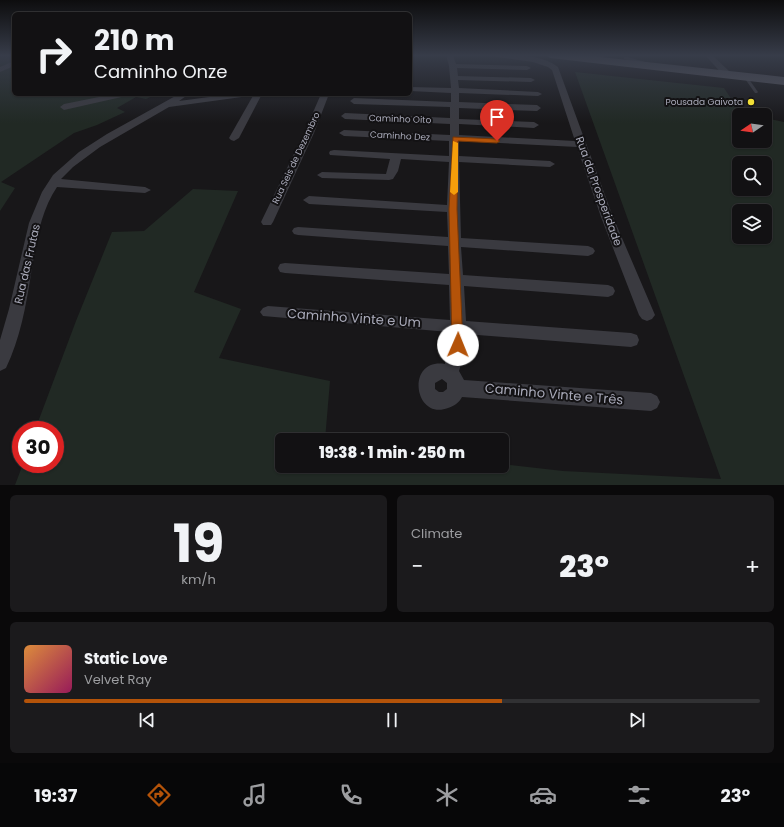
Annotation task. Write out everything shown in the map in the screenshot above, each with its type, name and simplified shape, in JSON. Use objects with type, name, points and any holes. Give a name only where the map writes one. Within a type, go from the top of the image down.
[{"type":"main road","points":[[758,78],[784,81]]},
{"type":"street","points":[[453,78],[455,91],[455,159],[453,209],[458,326]]},
{"type":"street","points":[[520,78],[531,80]]},
{"type":"street","name":"Rua da Prosperidade","points":[[558,78],[607,217],[647,315]]},
{"type":"street","points":[[412,89],[538,94]]},
{"type":"street","points":[[64,107],[116,96]]},
{"type":"street","name":"Rua das Frutas","points":[[0,362],[7,344],[21,291],[31,236],[44,202],[54,183],[68,166],[84,153],[182,96]]},
{"type":"street","points":[[165,106],[235,96]]},
{"type":"street","points":[[234,138],[257,96]]},
{"type":"street","name":"Rua Seis de Dezembro","points":[[267,222],[309,133],[324,96]]},
{"type":"street","points":[[354,101],[537,108]]},
{"type":"street","name":"Caminho Oito","points":[[345,116],[534,125]]},
{"type":"street","name":"Caminho Dez","points":[[344,133],[582,144]]},
{"type":"street","points":[[334,153],[550,164]]},
{"type":"street","points":[[322,175],[389,177],[393,171],[396,157]]},
{"type":"street","points":[[54,183],[145,190]]},
{"type":"street","points":[[309,200],[453,209]]},
{"type":"street","points":[[298,231],[588,251]]},
{"type":"street","points":[[285,268],[608,291]]},
{"type":"street","name":"Caminho Vinte e Um","points":[[268,312],[631,340]]},
{"type":"street","name":"Caminho Vinte e Três","points":[[458,326],[453,381],[651,402]]},
{"type":"lane","points":[[747,78],[756,92]]},
{"type":"shaded area","points":[[0,78],[12,78],[12,96],[153,96],[146,99],[136,97],[117,108],[125,112],[97,125],[74,133],[1,182],[15,188],[0,211]]},
{"type":"shaded area","points":[[577,78],[627,78],[724,88],[737,108],[732,108],[732,148],[772,148],[772,119],[784,122],[784,485],[15,485],[20,473],[64,473],[64,421],[38,421],[76,321],[112,232],[144,231],[193,189],[238,191],[194,292],[241,309],[219,358],[330,381],[326,433],[275,433],[275,473],[509,473],[509,465],[563,471],[721,479]]},
{"type":"slow traffic","points":[[454,192],[455,143]]},
{"type":"place","name":"Pousada Gaivota","points":[[751,102]]},
{"type":"route","points":[[458,345],[453,209],[455,139],[497,141]]}]
